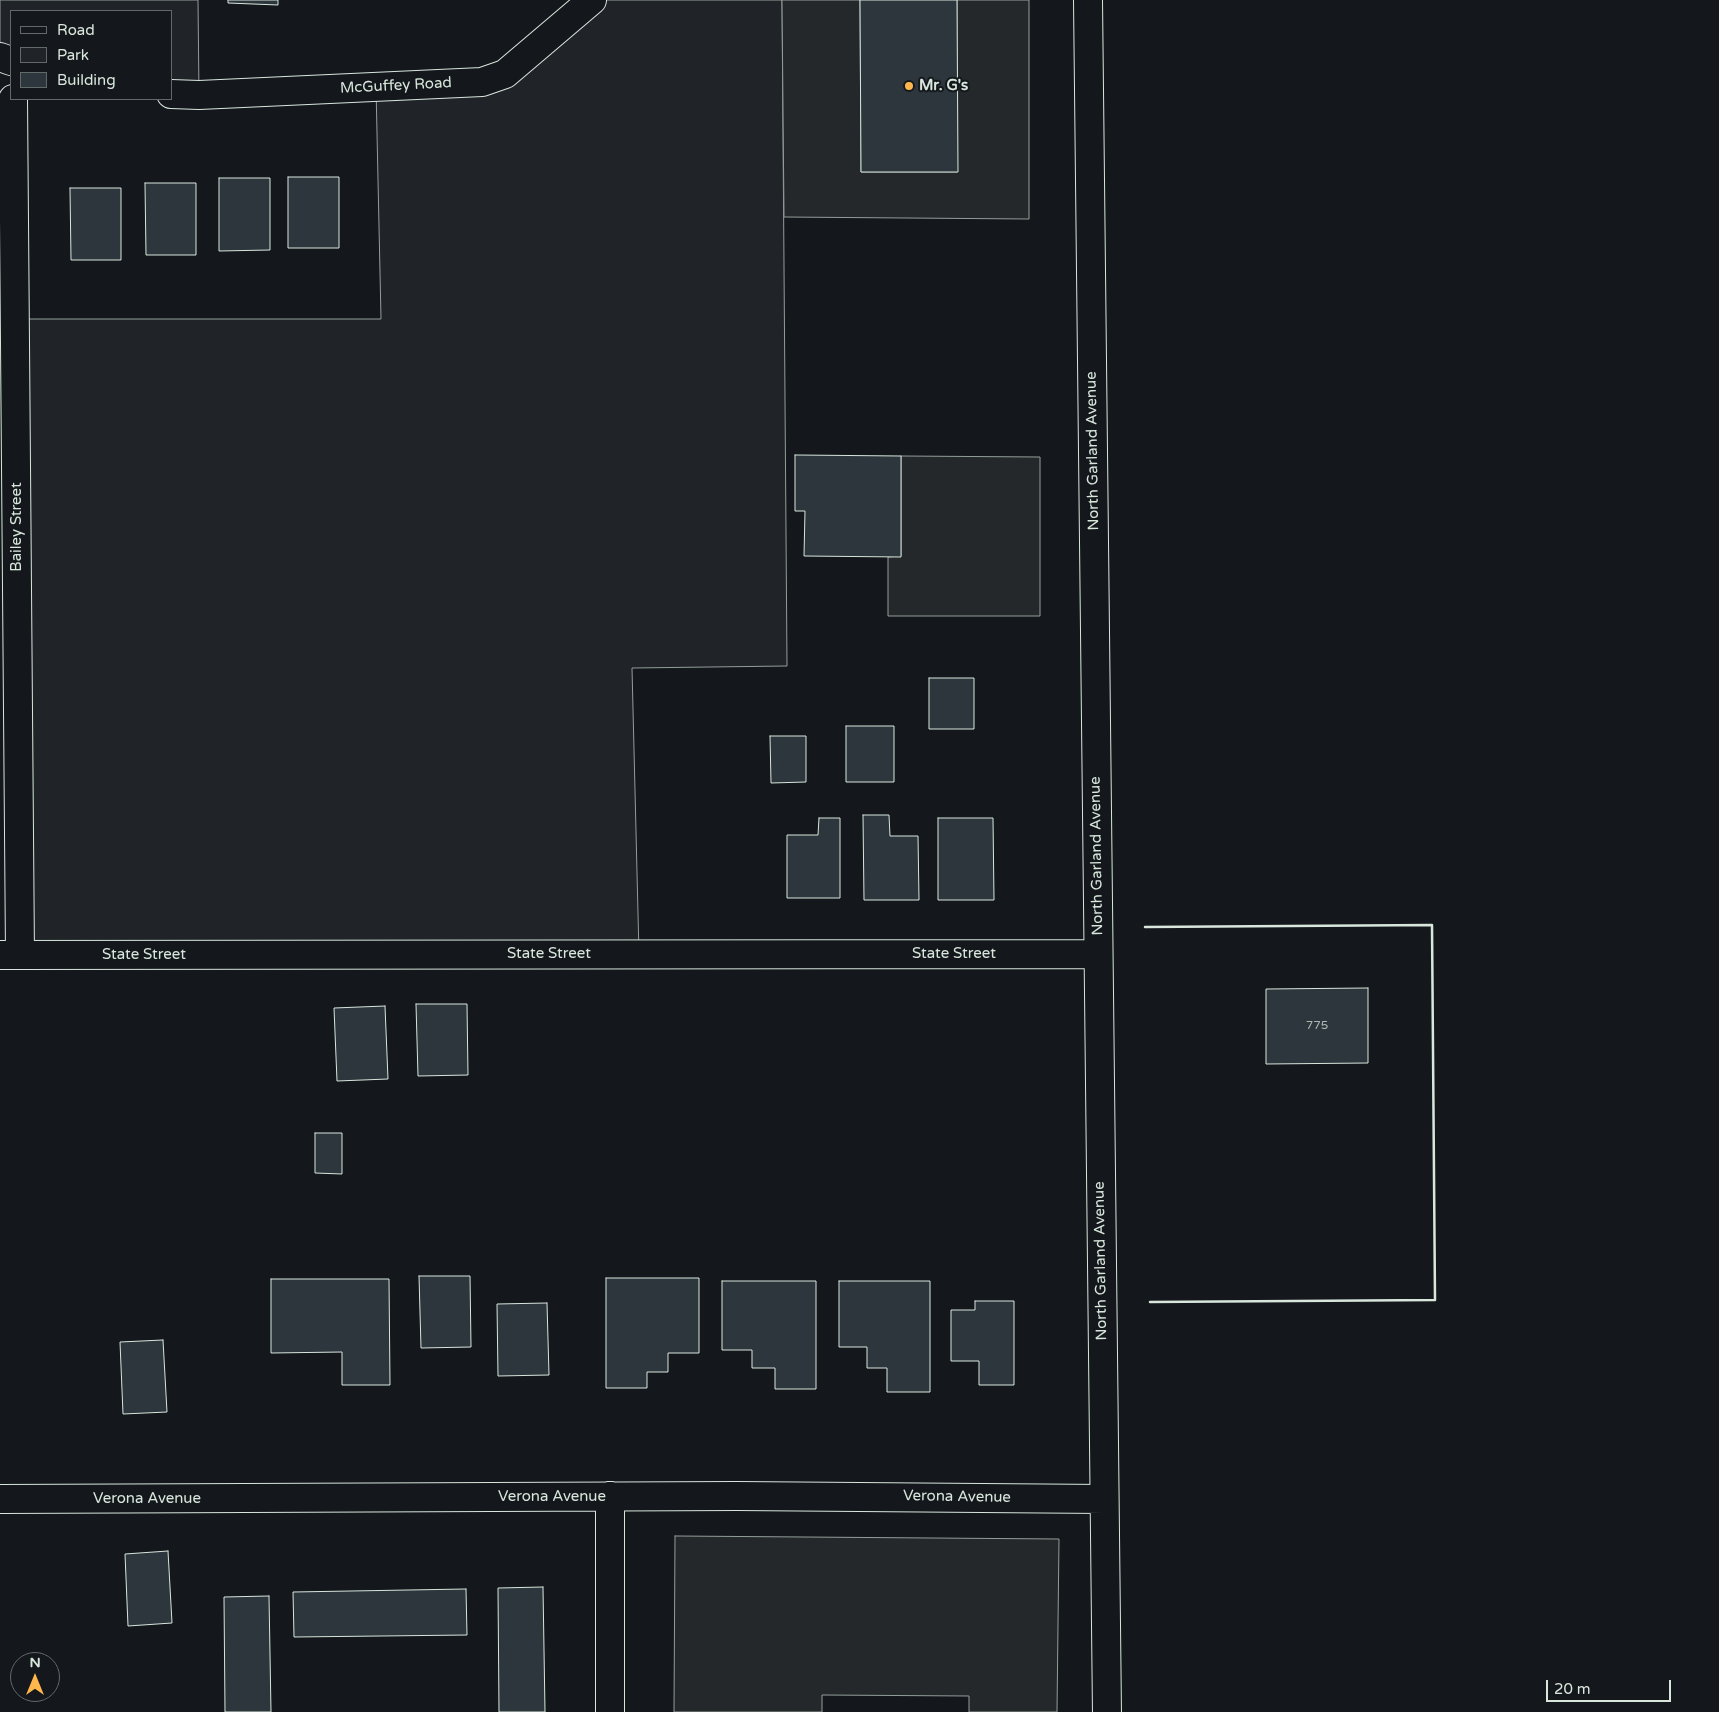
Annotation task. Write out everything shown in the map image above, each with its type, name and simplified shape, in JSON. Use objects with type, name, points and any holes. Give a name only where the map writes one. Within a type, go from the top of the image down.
[{"type":"street","name":"McGuffey Road","points":[[172,94],[209,95],[482,82],[505,74],[592,0]]},
{"type":"street","name":"North Garland Avenue","points":[[1088,0],[1107,1712]]},
{"type":"street","name":"Bailey Street","points":[[10,955],[14,100]]},
{"type":"street","name":"State Street","points":[[10,955],[1098,954]]},
{"type":"street","name":"Verona Avenue","points":[[0,1500],[610,1496],[1104,1498]]},
{"type":"street","points":[[610,1496],[610,1712]]},
{"type":"green space","points":[[0,0],[198,0],[199,95],[172,94],[172,10],[10,10],[10,61],[0,57]]},
{"type":"green space","points":[[592,0],[782,0],[787,666],[632,668],[639,954],[20,955],[15,319],[381,319],[376,87],[482,82]]},
{"type":"shaded area","points":[[782,0],[860,0],[861,172],[957,172],[957,0],[1029,0],[1029,219],[784,217]]},
{"type":"shaded area","points":[[901,456],[1040,457],[1040,616],[888,616],[888,557],[901,556]]},
{"type":"shaded area","points":[[675,1536],[1059,1539],[1057,1712],[969,1712],[969,1696],[822,1695],[822,1712],[674,1712]]},
{"type":"building","points":[[228,0],[278,0],[278,5],[228,3]]},
{"type":"building","name":"Mr. G's","points":[[860,0],[957,0],[958,172],[861,172]]},
{"type":"building","points":[[288,177],[339,177],[339,248],[288,248]]},
{"type":"building","points":[[219,178],[270,178],[270,250],[219,251]]},
{"type":"building","points":[[145,183],[196,183],[196,255],[146,255]]},
{"type":"building","points":[[70,188],[121,188],[121,260],[71,260]]},
{"type":"building","points":[[795,455],[901,456],[901,557],[804,556],[805,511],[795,511]]},
{"type":"building","points":[[929,678],[974,678],[974,729],[929,729]]},
{"type":"building","points":[[846,726],[894,726],[894,782],[846,782]]},
{"type":"building","points":[[770,736],[806,736],[806,782],[771,783]]},
{"type":"building","points":[[863,815],[889,815],[890,836],[918,836],[919,900],[864,900]]},
{"type":"building","points":[[819,818],[840,818],[840,898],[787,898],[787,835],[818,835]]},
{"type":"building","points":[[938,818],[993,818],[994,900],[938,900]]},
{"type":"building","points":[[1368,988],[1368,1063],[1266,1064],[1266,989]]},
{"type":"building","points":[[416,1004],[467,1004],[468,1075],[418,1076]]},
{"type":"building","points":[[385,1006],[388,1079],[337,1081],[334,1008]]},
{"type":"building","points":[[315,1133],[342,1133],[342,1174],[315,1173]]},
{"type":"building","points":[[419,1276],[470,1276],[471,1347],[421,1348]]},
{"type":"building","points":[[606,1278],[699,1278],[699,1353],[668,1353],[668,1372],[647,1372],[647,1388],[606,1388]]},
{"type":"building","points":[[271,1279],[389,1279],[390,1385],[342,1385],[342,1352],[271,1353]]},
{"type":"building","points":[[722,1281],[816,1281],[816,1389],[775,1389],[775,1368],[752,1368],[752,1350],[722,1350]]},
{"type":"building","points":[[839,1281],[930,1281],[930,1392],[887,1392],[887,1368],[867,1368],[867,1347],[839,1347]]},
{"type":"building","points":[[975,1301],[1014,1301],[1014,1385],[979,1385],[979,1361],[951,1361],[951,1310],[975,1310]]},
{"type":"building","points":[[547,1303],[549,1375],[498,1376],[497,1304]]},
{"type":"building","points":[[163,1340],[167,1412],[123,1414],[120,1342]]},
{"type":"building","points":[[168,1551],[172,1623],[128,1626],[125,1554]]},
{"type":"building","points":[[543,1587],[545,1712],[499,1712],[498,1588]]},
{"type":"building","points":[[466,1589],[467,1635],[294,1637],[293,1592]]},
{"type":"building","points":[[269,1596],[271,1712],[225,1712],[224,1597]]},
{"type":"wall","points":[[1145,927],[1432,925],[1435,1300],[1150,1302]]},
{"type":"place","name":"Mr. G's","points":[[909,86]]}]
